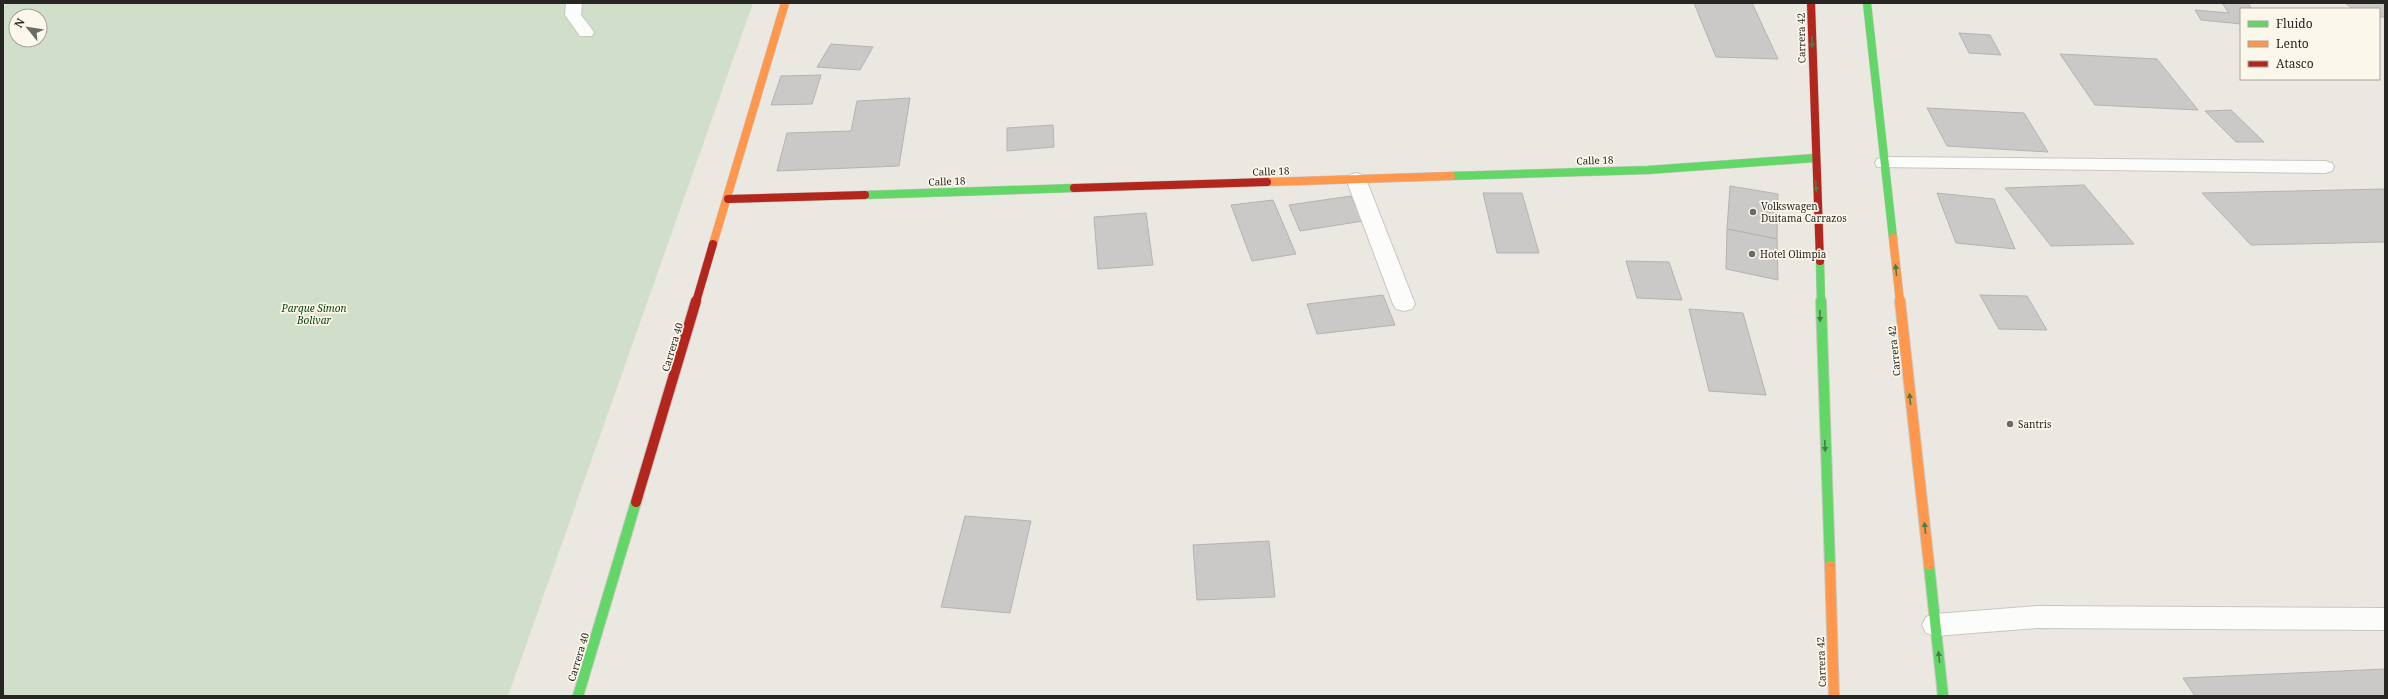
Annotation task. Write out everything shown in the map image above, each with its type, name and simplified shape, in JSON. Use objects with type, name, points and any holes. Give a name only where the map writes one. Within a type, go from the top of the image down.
[{"type":"main road","name":"Carrera 40","points":[[578,696],[728,199],[785,3]]},
{"type":"main road","name":"Carrera 42","points":[[1811,3],[1834,696]]},
{"type":"main road","name":"Carrera 42","points":[[1867,3],[1943,696]]},
{"type":"main road","name":"Calle 18","points":[[728,199],[1648,170],[1815,158]]},
{"type":"street","points":[[574,3],[573,16],[586,32]]},
{"type":"street","points":[[1884,163],[2325,166]]},
{"type":"street","points":[[1356,179],[1404,304]]},
{"type":"street","points":[[1935,625],[2037,616],[2385,619]]},
{"type":"green space","name":"Parque Simon Bolivar","points":[[8,3],[753,3],[508,696],[3,696],[3,7]]},
{"type":"building","points":[[1694,3],[1752,3],[1778,59],[1716,57]]},
{"type":"building","points":[[2222,3],[2248,3],[2251,8],[2240,8],[2240,24],[2201,20],[2195,10],[2229,13]]},
{"type":"building","points":[[2345,3],[2385,3],[2385,17],[2380,17],[2380,8],[2352,8]]},
{"type":"building","points":[[1959,33],[1990,35],[2001,55],[1969,53]]},
{"type":"building","points":[[831,44],[873,47],[860,70],[817,67]]},
{"type":"building","points":[[2060,54],[2157,59],[2198,110],[2095,105]]},
{"type":"building","points":[[821,75],[812,104],[771,105],[781,76]]},
{"type":"building","points":[[910,98],[899,166],[777,171],[787,133],[851,131],[857,101]]},
{"type":"building","points":[[1927,108],[2024,113],[2048,152],[1947,146]]},
{"type":"building","points":[[2231,110],[2264,142],[2236,142],[2205,111]]},
{"type":"building","points":[[1053,125],[1054,147],[1007,151],[1007,128]]},
{"type":"building","points":[[2084,185],[2134,244],[2051,246],[2005,188]]},
{"type":"building","name":"Volkswagen Duitama Carrazos","points":[[1730,186],[1778,194],[1777,239],[1727,229]]},
{"type":"building","points":[[2385,189],[2385,242],[2251,245],[2202,193]]},
{"type":"building","points":[[1483,193],[1522,193],[1539,253],[1497,253]]},
{"type":"building","points":[[1937,193],[1994,199],[2015,249],[1956,243]]},
{"type":"building","points":[[1351,196],[1363,221],[1300,231],[1289,205]]},
{"type":"building","points":[[1273,200],[1296,254],[1252,261],[1231,205]]},
{"type":"building","points":[[1146,213],[1153,265],[1098,269],[1094,217]]},
{"type":"building","name":"Hotel Olimpia","points":[[1727,229],[1777,239],[1778,280],[1726,269]]},
{"type":"building","points":[[1626,261],[1669,262],[1682,300],[1637,298]]},
{"type":"building","points":[[1383,295],[1395,325],[1317,334],[1307,304]]},
{"type":"building","points":[[1980,295],[2027,296],[2047,330],[1999,329]]},
{"type":"building","points":[[1689,309],[1743,313],[1766,395],[1709,391]]},
{"type":"building","points":[[965,516],[1031,521],[1010,613],[941,607]]},
{"type":"building","points":[[1269,541],[1275,597],[1197,600],[1193,545]]},
{"type":"building","points":[[2385,669],[2385,696],[2195,696],[2183,678]]},
{"type":"traffic: fast","points":[[1867,3],[1893,238]]},
{"type":"traffic: fast","points":[[1451,176],[1648,170],[1815,158]]},
{"type":"traffic: fast","points":[[865,195],[1074,188]]},
{"type":"traffic: fast","points":[[1820,261],[1830,566]]},
{"type":"traffic: fast","points":[[578,696],[636,502]]},
{"type":"traffic: fast","points":[[1929,565],[1943,696]]},
{"type":"traffic: slow","points":[[713,244],[785,3]]},
{"type":"traffic: slow","points":[[1267,182],[1451,176]]},
{"type":"traffic: slow","points":[[1893,238],[1929,565]]},
{"type":"traffic: slow","points":[[1830,566],[1834,696]]},
{"type":"traffic: jam","points":[[1811,3],[1820,261]]},
{"type":"traffic: jam","points":[[1074,188],[1267,182]]},
{"type":"traffic: jam","points":[[728,199],[865,195]]},
{"type":"traffic: jam","points":[[636,502],[713,244]]},
{"type":"place","name":"Volkswagen Duitama Carrazos","points":[[1753,212]]},
{"type":"place","name":"Hotel Olimpia","points":[[1752,254]]},
{"type":"place","name":"Santris","points":[[2010,424]]}]
